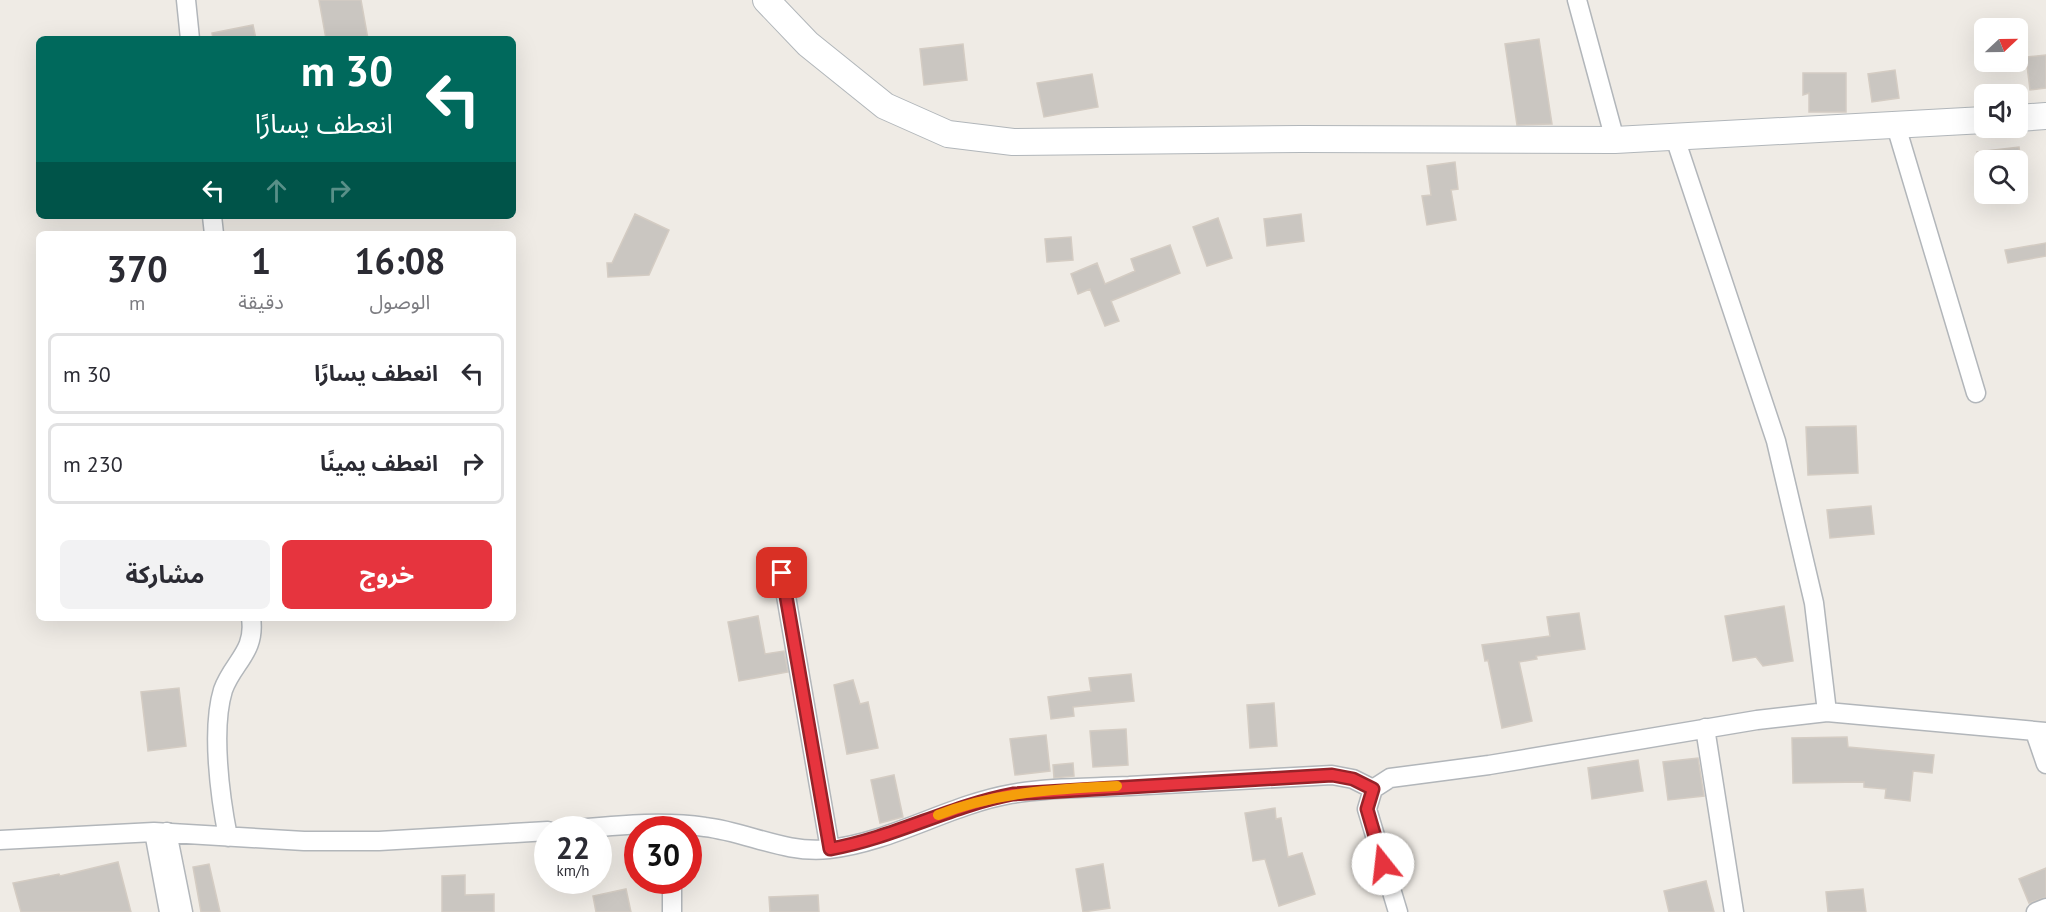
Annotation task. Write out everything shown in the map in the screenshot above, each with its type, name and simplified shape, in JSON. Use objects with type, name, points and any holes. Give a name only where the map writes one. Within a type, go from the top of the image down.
[{"type":"street","points":[[186,0],[190,36]]},
{"type":"street","points":[[766,0],[808,44],[885,106],[948,134],[1013,142],[1289,139],[1614,140],[1974,121]]},
{"type":"street","points":[[1577,0],[1614,140]]},
{"type":"street","points":[[2028,117],[2046,116]]},
{"type":"street","points":[[1896,126],[1976,393]]},
{"type":"street","points":[[1675,138],[1776,441],[1814,603],[1827,712]]},
{"type":"street","points":[[782,573],[830,849]]},
{"type":"street","points":[[228,837],[220,799],[218,717],[224,688],[247,652],[253,629],[252,621]]},
{"type":"street","points":[[1398,912],[1367,809],[1373,789],[1390,778],[1489,765],[1705,728],[1827,712],[2041,732],[2046,764]]},
{"type":"street","points":[[1705,728],[1734,912]]},
{"type":"street","points":[[702,827],[786,848],[830,849],[873,838],[972,803],[1035,791],[1332,775],[1353,779],[1373,789]]},
{"type":"street","points":[[0,840],[161,832],[228,837],[379,841],[534,832]]},
{"type":"street","points":[[161,832],[169,912]]},
{"type":"street","points":[[161,832],[183,912]]},
{"type":"street","points":[[672,894],[672,912]]},
{"type":"street","points":[[2036,912],[2046,908]]},
{"type":"building","points":[[319,0],[361,0],[367,36],[325,36]]},
{"type":"building","points":[[253,25],[255,36],[212,36],[212,33]]},
{"type":"building","points":[[1539,39],[1552,124],[1517,125],[1505,44]]},
{"type":"building","points":[[963,44],[967,80],[924,85],[920,49]]},
{"type":"building","points":[[2046,55],[2046,88],[2030,90],[2028,57]]},
{"type":"building","points":[[1895,70],[1899,98],[1872,102],[1868,74]]},
{"type":"building","points":[[1803,73],[1846,73],[1846,112],[1809,112],[1809,93],[1803,95]]},
{"type":"building","points":[[1092,74],[1098,107],[1044,117],[1037,83]]},
{"type":"building","points":[[2019,147],[2019,150],[1994,150]]},
{"type":"building","points":[[1455,162],[1458,189],[1451,190],[1456,220],[1427,225],[1422,196],[1431,195],[1427,166]]},
{"type":"building","points":[[635,214],[669,230],[649,275],[608,277],[607,263],[612,263]]},
{"type":"building","points":[[1301,214],[1304,241],[1267,246],[1264,219]]},
{"type":"building","points":[[1218,218],[1232,258],[1207,266],[1193,227]]},
{"type":"building","points":[[1071,237],[1073,260],[1047,262],[1045,239]]},
{"type":"building","points":[[2046,243],[2046,256],[2008,263],[2005,250]]},
{"type":"building","points":[[1170,245],[1180,273],[1111,301],[1119,321],[1105,326],[1090,289],[1078,294],[1071,274],[1097,263],[1105,284],[1135,271],[1131,259]]},
{"type":"building","points":[[1856,426],[1858,473],[1808,475],[1806,427]]},
{"type":"building","points":[[1871,506],[1874,534],[1830,538],[1827,510]]},
{"type":"building","points":[[1784,606],[1793,661],[1763,666],[1756,657],[1733,661],[1725,616]]},
{"type":"building","points":[[1579,613],[1585,649],[1536,656],[1537,659],[1519,662],[1532,721],[1502,728],[1488,660],[1485,661],[1482,645],[1550,636],[1547,617]]},
{"type":"building","points":[[758,616],[765,654],[784,651],[788,672],[739,681],[728,622]]},
{"type":"building","points":[[1131,674],[1134,701],[1073,707],[1074,716],[1051,719],[1048,697],[1091,691],[1089,678]]},
{"type":"building","points":[[853,680],[860,704],[868,702],[878,748],[847,754],[834,685]]},
{"type":"building","points":[[179,688],[186,746],[148,751],[141,692]]},
{"type":"building","points":[[1274,703],[1277,746],[1250,748],[1247,705]]},
{"type":"building","points":[[1126,729],[1128,765],[1093,767],[1090,731]]},
{"type":"building","points":[[1046,735],[1050,771],[1015,775],[1010,739]]},
{"type":"building","points":[[1847,737],[1848,747],[1934,755],[1932,773],[1913,771],[1910,801],[1885,798],[1886,789],[1864,787],[1864,782],[1793,783],[1792,738]]},
{"type":"building","points":[[1698,758],[1704,796],[1668,800],[1663,762]]},
{"type":"building","points":[[1638,760],[1643,791],[1592,799],[1588,768]]},
{"type":"building","points":[[1073,763],[1074,776],[1054,778],[1053,765]]},
{"type":"building","points":[[894,775],[903,817],[880,823],[871,780]]},
{"type":"building","points":[[1275,808],[1276,819],[1281,818],[1288,857],[1302,853],[1315,894],[1279,906],[1265,859],[1253,861],[1245,813]]},
{"type":"building","points":[[118,862],[131,912],[21,912],[13,883],[59,874],[60,876]]},
{"type":"building","points":[[209,864],[220,912],[201,912],[193,867]]},
{"type":"building","points":[[1103,864],[1110,908],[1083,912],[1076,869]]},
{"type":"building","points":[[2046,868],[2046,897],[2029,903],[2019,879]]},
{"type":"building","points":[[465,875],[465,895],[494,894],[494,912],[442,912],[442,876]]},
{"type":"building","points":[[1706,881],[1714,912],[1669,912],[1664,891]]},
{"type":"building","points":[[624,889],[631,912],[596,912],[593,896],[612,894],[612,892]]},
{"type":"building","points":[[1863,889],[1866,912],[1828,912],[1826,892]]},
{"type":"building","points":[[818,895],[819,912],[770,912],[769,897]]},
{"type":"slow traffic","points":[[938,815],[972,803],[1013,794],[1117,786]]},
{"type":"route","points":[[782,573],[830,849],[873,838],[952,809],[1013,794],[1056,789],[1332,775],[1353,779],[1373,789],[1367,809],[1383,864]]}]
